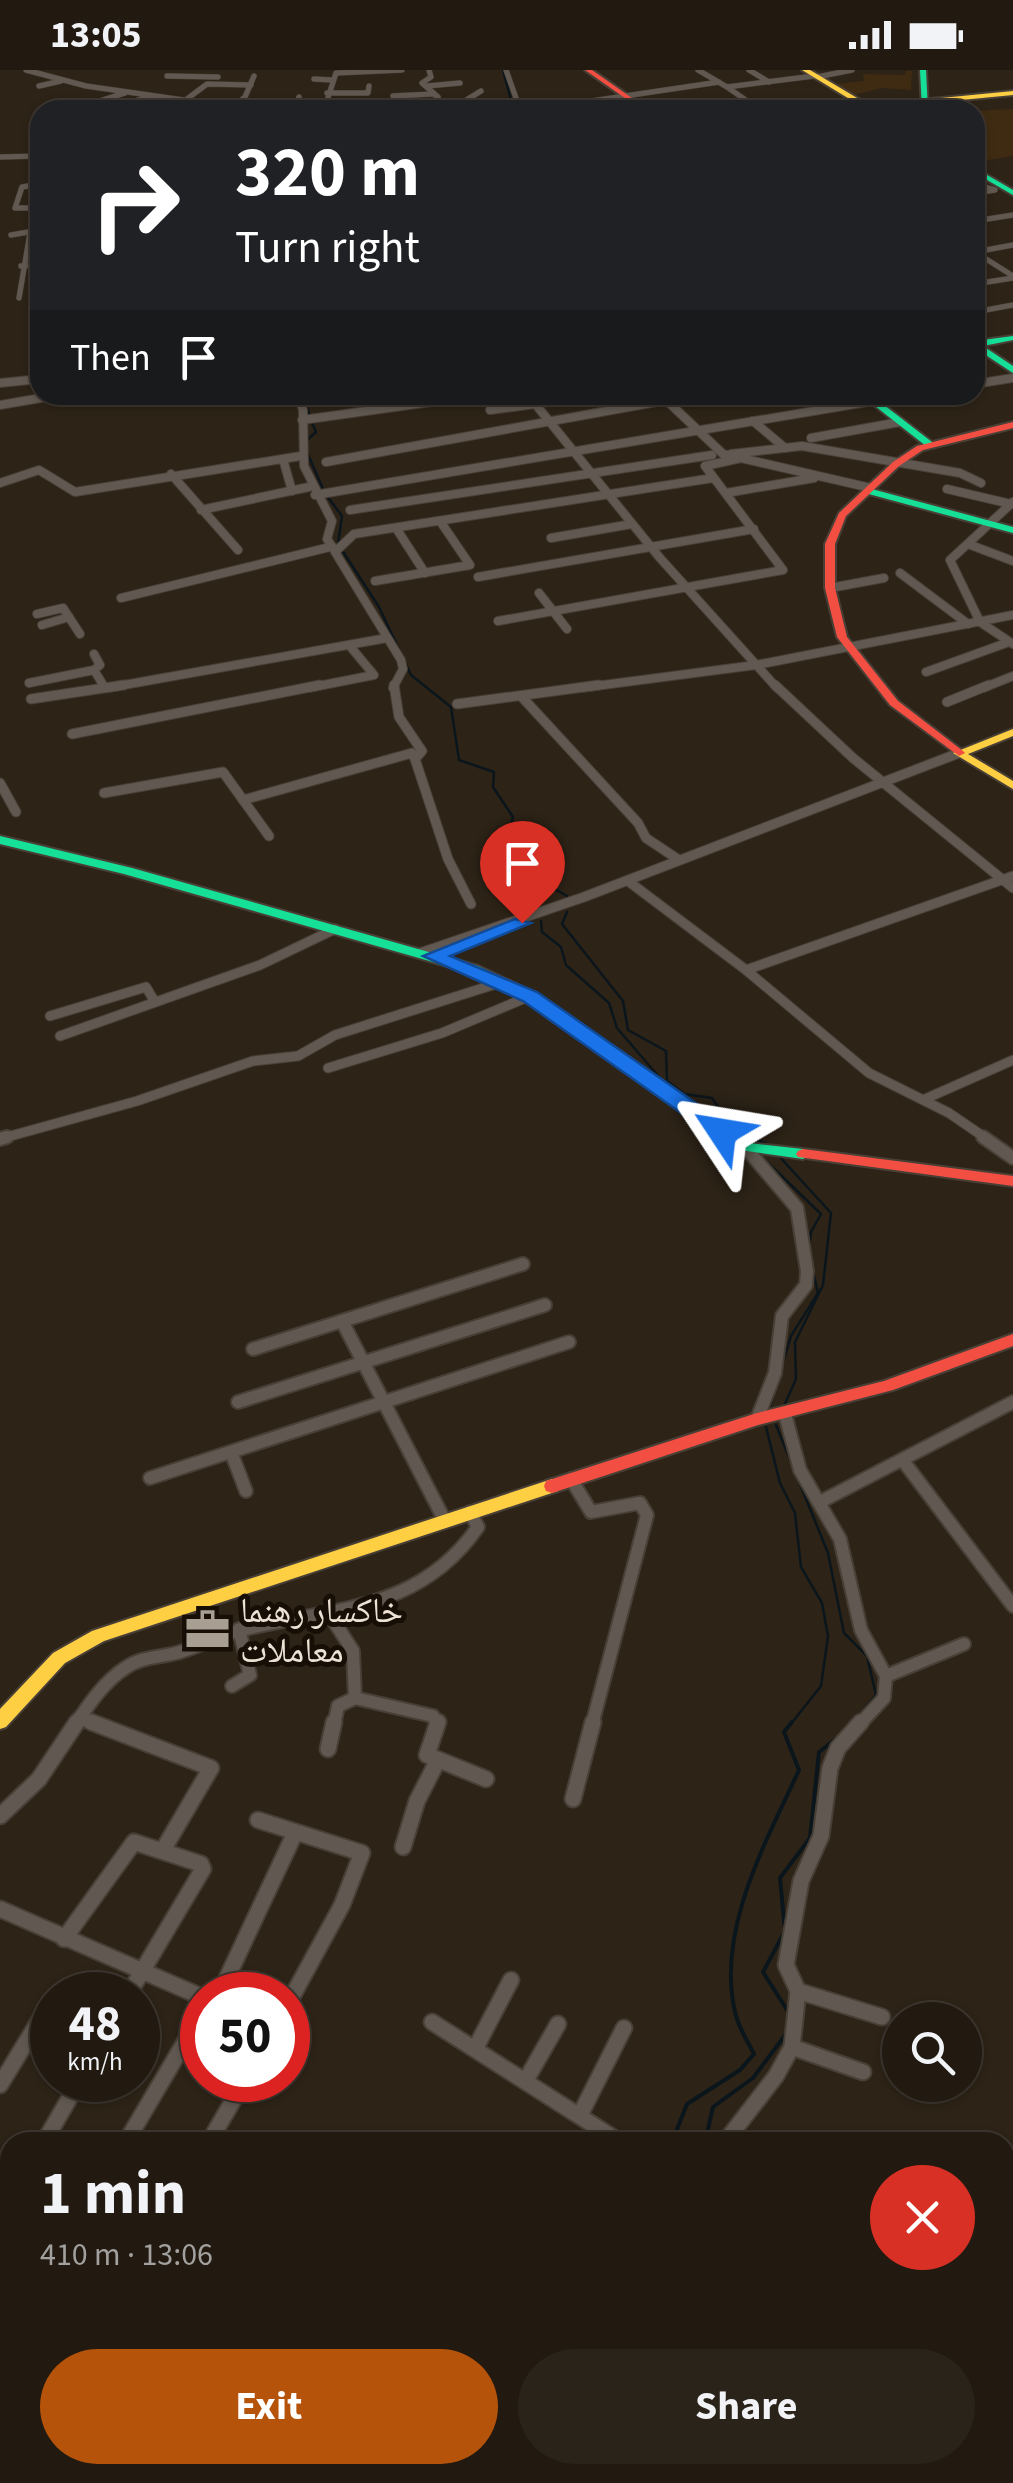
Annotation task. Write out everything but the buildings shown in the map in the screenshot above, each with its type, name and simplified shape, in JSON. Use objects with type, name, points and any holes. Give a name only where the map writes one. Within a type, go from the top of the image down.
[{"type":"main road","points":[[580,70],[629,100]]},
{"type":"main road","points":[[588,70],[627,100]]},
{"type":"main road","points":[[922,70],[925,100]]},
{"type":"main road","points":[[812,74],[856,100]]},
{"type":"main road","points":[[957,100],[1013,93]]},
{"type":"main road","points":[[985,342],[1013,338]]},
{"type":"main road","points":[[985,349],[1013,370]]},
{"type":"main road","points":[[878,405],[928,444]]},
{"type":"main road","points":[[1013,425],[928,444],[896,464],[842,514],[830,544],[830,588],[848,646],[894,703],[959,754],[1013,786]]},
{"type":"main road","points":[[869,490],[1013,530]]},
{"type":"main road","points":[[959,754],[1013,732]]},
{"type":"main road","points":[[0,840],[128,870],[426,954],[502,982],[530,996],[747,1148],[1013,1180]]},
{"type":"main road","points":[[0,1721],[59,1658],[98,1636],[758,1418],[785,1414],[944,1367],[1013,1340]]},
{"type":"street","points":[[26,70],[128,92],[195,100]]},
{"type":"street","points":[[44,75],[65,70]]},
{"type":"street","points":[[326,100],[336,72],[403,70],[409,95]]},
{"type":"street","points":[[429,70],[432,77],[422,83],[438,98],[435,100]]},
{"type":"street","points":[[506,70],[515,100]]},
{"type":"street","points":[[698,70],[746,100]]},
{"type":"street","points":[[749,70],[770,82]]},
{"type":"street","points":[[727,87],[852,70]]},
{"type":"street","points":[[167,76],[223,78]]},
{"type":"street","points":[[239,100],[254,76]]},
{"type":"street","points":[[206,77],[251,85]]},
{"type":"street","points":[[187,99],[206,77]]},
{"type":"street","points":[[314,79],[332,80]]},
{"type":"street","points":[[40,86],[65,80]]},
{"type":"street","points":[[597,100],[718,82]]},
{"type":"street","points":[[427,86],[460,83]]},
{"type":"street","points":[[103,100],[128,92],[134,86]]},
{"type":"street","points":[[327,93],[368,93],[370,86]]},
{"type":"street","points":[[681,87],[695,97]]},
{"type":"street","points":[[466,100],[481,90]]},
{"type":"street","points":[[393,96],[433,94]]},
{"type":"street","points":[[139,100],[155,95]]},
{"type":"street","points":[[298,100],[299,96]]},
{"type":"street","points":[[471,97],[491,100]]},
{"type":"street","points":[[0,158],[30,156]]},
{"type":"street","points":[[30,186],[22,187],[15,208],[30,208]]},
{"type":"street","points":[[985,219],[1013,214]]},
{"type":"street","points":[[11,235],[30,233],[21,266],[19,298]]},
{"type":"street","points":[[985,250],[1013,245]]},
{"type":"street","points":[[985,259],[1013,277]]},
{"type":"street","points":[[21,266],[30,266]]},
{"type":"street","points":[[985,282],[1013,277]]},
{"type":"street","points":[[985,310],[1013,305]]},
{"type":"street","points":[[985,380],[1013,370]]},
{"type":"street","points":[[0,382],[30,380]]},
{"type":"street","points":[[0,405],[30,400]]},
{"type":"street","points":[[302,405],[307,419],[301,456],[312,491],[332,521],[327,539],[336,548],[403,669],[392,690],[399,717],[422,751],[414,759]]},
{"type":"street","points":[[307,419],[408,405]]},
{"type":"street","points":[[490,410],[528,405]]},
{"type":"street","points":[[536,405],[650,546],[756,665],[883,783],[1008,878],[1013,888]]},
{"type":"street","points":[[326,462],[629,405]]},
{"type":"street","points":[[671,405],[725,454],[869,490]]},
{"type":"street","points":[[201,510],[292,491],[332,492],[701,433],[834,405]]},
{"type":"street","points":[[753,421],[785,448]]},
{"type":"street","points":[[811,438],[900,422]]},
{"type":"street","points":[[350,510],[590,471],[806,446],[960,473],[981,483]]},
{"type":"street","points":[[0,483],[39,470],[75,492],[301,456]]},
{"type":"street","points":[[498,621],[783,570],[705,462],[741,458]]},
{"type":"street","points":[[283,459],[292,491]]},
{"type":"street","points":[[171,474],[238,550]]},
{"type":"street","points":[[121,598],[336,548],[354,534],[713,478]]},
{"type":"street","points":[[726,493],[818,478]]},
{"type":"street","points":[[946,490],[1012,503]]},
{"type":"street","points":[[1011,643],[980,622],[950,560],[1012,503]]},
{"type":"street","points":[[376,581],[470,565],[440,521]]},
{"type":"street","points":[[551,538],[632,524]]},
{"type":"street","points":[[396,528],[425,573]]},
{"type":"street","points":[[478,577],[754,529]]},
{"type":"street","points":[[968,544],[1013,561]]},
{"type":"street","points":[[900,574],[968,624]]},
{"type":"street","points":[[830,588],[884,578]]},
{"type":"street","points":[[539,593],[568,630]]},
{"type":"street","points":[[38,614],[63,608],[80,634]]},
{"type":"street","points":[[457,704],[756,665],[1013,615]]},
{"type":"street","points":[[42,625],[69,618]]},
{"type":"street","points":[[32,699],[387,638]]},
{"type":"street","points":[[926,672],[1011,643]]},
{"type":"street","points":[[72,734],[374,676],[349,646]]},
{"type":"street","points":[[28,683],[94,670],[100,665],[94,654]]},
{"type":"street","points":[[94,670],[105,688]]},
{"type":"street","points":[[947,702],[1013,676]]},
{"type":"street","points":[[521,696],[638,823],[646,838],[679,860]]},
{"type":"street","points":[[244,800],[412,753],[448,859],[470,904]]},
{"type":"street","points":[[426,954],[959,754]]},
{"type":"street","points":[[104,793],[217,771],[270,836]]},
{"type":"street","points":[[1,786],[16,812]]},
{"type":"street","points":[[746,970],[1008,878]]},
{"type":"street","points":[[628,881],[746,970],[869,1073],[926,1099],[980,1131],[1013,1158]]},
{"type":"street","points":[[60,1036],[260,965],[335,929]]},
{"type":"street","points":[[0,1140],[137,1101],[253,1061],[298,1056],[335,1035],[502,982]]},
{"type":"street","points":[[50,1016],[146,988],[154,1002]]},
{"type":"street","points":[[328,1068],[442,1033],[530,996]]},
{"type":"street","points":[[926,1099],[1013,1060]]},
{"type":"street","points":[[747,1148],[797,1208],[806,1271],[806,1285],[782,1316],[774,1373],[758,1418]]},
{"type":"street","points":[[253,1350],[523,1264]]},
{"type":"street","points":[[238,1402],[545,1305]]},
{"type":"street","points":[[342,1321],[445,1520]]},
{"type":"street","points":[[150,1478],[568,1342]]},
{"type":"street","points":[[820,1502],[904,1462],[1013,1402]]},
{"type":"street","points":[[733,2132],[776,2076],[792,2047],[798,1991],[786,1965],[801,1881],[821,1836],[830,1768],[838,1748],[884,1698],[886,1676],[861,1630],[840,1539],[800,1470],[785,1414]]},
{"type":"street","points":[[232,1452],[246,1491]]},
{"type":"street","points":[[904,1462],[1013,1606]]},
{"type":"street","points":[[572,1479],[590,1512],[640,1503],[646,1505],[647,1515],[573,1798]]},
{"type":"street","points":[[0,1816],[42,1776],[79,1718],[119,1669],[145,1657],[178,1652],[239,1630],[328,1612],[412,1588],[444,1570],[478,1526],[470,1512]]},
{"type":"street","points":[[328,1612],[353,1650],[355,1698]]},
{"type":"street","points":[[232,1686],[250,1675],[239,1630]]},
{"type":"street","points":[[886,1676],[964,1644]]},
{"type":"street","points":[[328,1749],[338,1706],[355,1698],[437,1718],[426,1753],[438,1762],[486,1779]]},
{"type":"street","points":[[79,1718],[210,1768],[163,1850]]},
{"type":"street","points":[[403,1847],[416,1801],[438,1762]]},
{"type":"street","points":[[258,1820],[358,1851],[362,1858],[305,1972]]},
{"type":"street","points":[[230,1972],[295,1833]]},
{"type":"street","points":[[64,1939],[134,1842],[201,1864],[203,1869],[142,1972]]},
{"type":"street","points":[[0,1909],[139,1972]]},
{"type":"street","points":[[475,2049],[511,1980]]},
{"type":"street","points":[[798,1991],[882,2017]]},
{"type":"street","points":[[432,2022],[605,2132]]},
{"type":"street","points":[[526,2080],[558,2024]]},
{"type":"street","points":[[580,2115],[624,2028]]},
{"type":"street","points":[[2,2076],[30,2035]]},
{"type":"street","points":[[792,2047],[862,2072]]},
{"type":"street","points":[[132,2132],[180,2050]]},
{"type":"street","points":[[50,2132],[67,2102]]},
{"type":"street","points":[[215,2132],[232,2102]]},
{"type":"shaded area","points":[[912,71],[911,90],[882,88],[853,95],[835,84],[864,81],[863,74],[905,75]]},
{"type":"shaded area","points":[[1013,109],[1013,156],[985,160],[985,110]]},
{"type":"waterway","points":[[503,70],[511,100]]},
{"type":"waterway","points":[[306,405],[310,416]]},
{"type":"waterway","points":[[307,440],[316,432],[312,423]]},
{"type":"waterway","points":[[306,450],[323,489]]},
{"type":"waterway","points":[[327,496],[342,516],[338,544],[379,607],[411,675],[451,707],[459,760],[494,772],[493,787],[513,817],[504,851],[523,886],[539,895],[539,908]]},
{"type":"waterway","points":[[537,879],[567,896]]},
{"type":"waterway","points":[[567,912],[562,924],[623,1001],[628,1030],[666,1051],[667,1081],[684,1094],[712,1098],[735,1131],[769,1145]]},
{"type":"waterway","points":[[541,921],[542,932],[561,947],[566,965],[609,1003],[617,1028],[666,1085]]},
{"type":"waterway","points":[[778,1155],[831,1213],[823,1285],[795,1342],[796,1379],[784,1406]]},
{"type":"waterway","points":[[761,1156],[821,1214],[811,1232],[809,1249]]},
{"type":"waterway","points":[[770,1407],[791,1336],[818,1293],[813,1271]]},
{"type":"waterway","points":[[776,1425],[828,1553],[844,1633],[867,1656],[876,1695],[860,1714]]},
{"type":"waterway","points":[[766,1427],[780,1483],[795,1513],[801,1567],[822,1603],[828,1636],[821,1686],[790,1725]]},
{"type":"waterway","points":[[676,2132],[687,2104],[740,2070],[754,2054],[735,2012],[732,1950],[747,1887],[799,1770],[784,1732],[792,1722]]},
{"type":"waterway","points":[[789,2013],[763,1972],[785,1931],[780,1878],[810,1838],[819,1752],[837,1738]]},
{"type":"waterway","points":[[707,2132],[713,2107],[753,2078],[786,2034]]},
{"type":"traffic: fast","points":[[923,70],[924,100]]},
{"type":"traffic: fast","points":[[985,176],[1013,193]]},
{"type":"traffic: fast","points":[[985,343],[1013,338]]},
{"type":"traffic: fast","points":[[985,351],[1013,370]]},
{"type":"traffic: fast","points":[[878,405],[929,444]]},
{"type":"traffic: fast","points":[[868,491],[1013,530]]},
{"type":"traffic: fast","points":[[0,840],[128,871],[473,969],[530,996],[745,1147],[803,1154]]},
{"type":"traffic: slow","points":[[805,70],[856,100]]},
{"type":"traffic: slow","points":[[940,100],[1013,93]]},
{"type":"traffic: slow","points":[[1013,732],[959,753],[1013,786]]},
{"type":"traffic: slow","points":[[0,1721],[59,1658],[98,1636],[552,1486]]},
{"type":"traffic: jam","points":[[588,70],[632,100]]},
{"type":"traffic: jam","points":[[959,753],[894,703],[842,637],[830,588],[830,544],[842,515],[896,464],[920,448],[1013,425]]},
{"type":"traffic: jam","points":[[803,1154],[1013,1181]]},
{"type":"traffic: jam","points":[[552,1486],[757,1419],[887,1386],[1013,1340]]},
{"type":"place","name":"خاکسار رهنما معاملات","points":[[207,1630]]},
{"type":"route","points":[[522,923],[433,956],[473,969],[530,996],[722,1132]]}]
